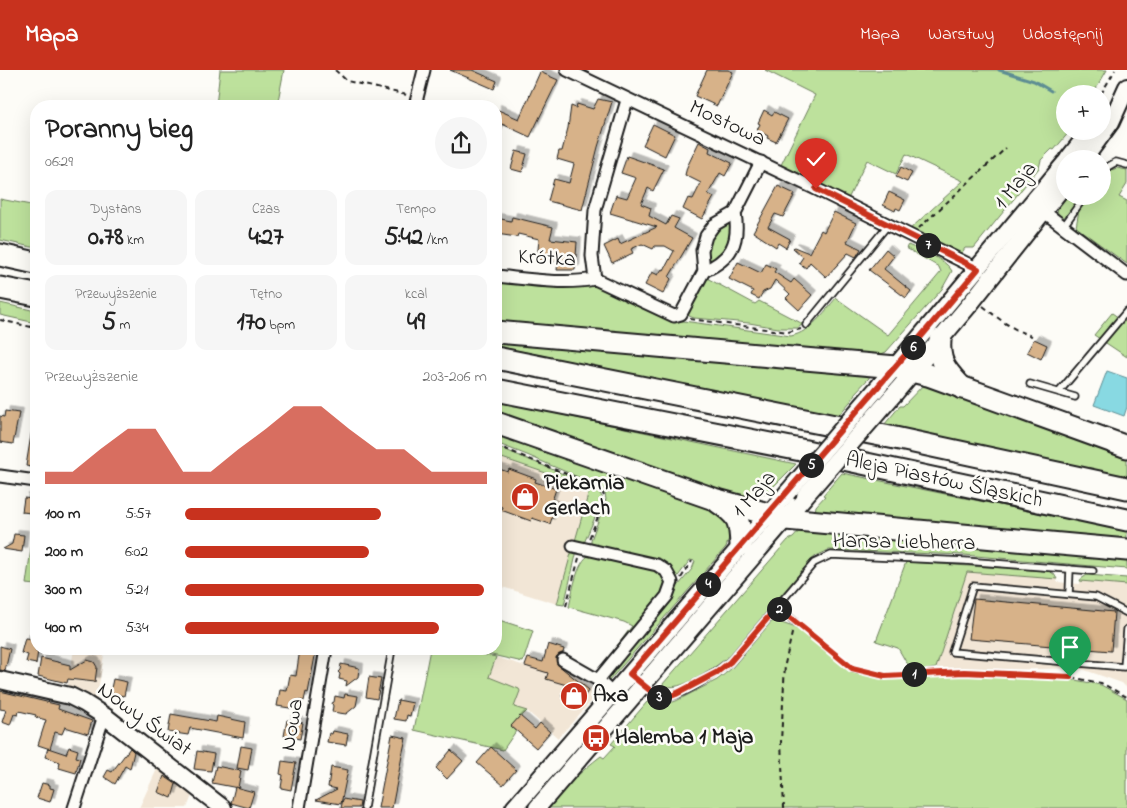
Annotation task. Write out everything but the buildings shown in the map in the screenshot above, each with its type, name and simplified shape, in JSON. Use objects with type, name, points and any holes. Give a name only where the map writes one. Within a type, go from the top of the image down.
[{"type":"highway","points":[[0,255],[30,262]]},
{"type":"highway","points":[[0,288],[30,294]]},
{"type":"highway","points":[[502,333],[905,369],[1127,447]]},
{"type":"highway","points":[[940,340],[939,353],[944,366],[962,388]]},
{"type":"highway","name":"Aleja Piastów Śląskich","points":[[502,359],[895,438],[1127,488]]},
{"type":"highway","name":"Aleja Piastów Śląskich","points":[[502,391],[844,459],[1127,520]]},
{"type":"highway","points":[[502,425],[714,499],[777,517],[1127,550]]},
{"type":"highway","points":[[714,499],[732,511],[739,522],[741,545]]},
{"type":"main road","points":[[1111,106],[1125,90]]},
{"type":"main road","points":[[1091,150],[1111,122],[1125,90]]},
{"type":"main road","name":"1 Maja","points":[[1075,150],[1083,140]]},
{"type":"main road","name":"1 Maja","points":[[514,808],[613,694],[636,679],[777,517],[787,493],[880,385],[905,369],[940,340],[1038,207],[1056,178]]},
{"type":"main road","name":"1 Maja","points":[[537,808],[741,545],[805,496],[895,393],[905,369],[978,269],[1038,207],[1056,192]]},
{"type":"main road","name":"Nowy Świat","points":[[0,680],[70,696],[84,703],[106,717],[224,808]]},
{"type":"street","points":[[416,100],[424,70]]},
{"type":"street","name":"Mostowa","points":[[566,70],[761,162],[978,269]]},
{"type":"street","points":[[627,100],[595,210],[592,256],[596,279],[674,316],[681,314],[704,271],[702,250],[706,236],[714,225],[735,213],[761,162]]},
{"type":"street","points":[[1038,207],[1127,275]]},
{"type":"street","points":[[704,271],[720,263],[734,245],[738,230],[735,213]]},
{"type":"street","name":"Krótka","points":[[502,277],[535,280],[585,281],[596,279]]},
{"type":"street","points":[[0,476],[30,480]]},
{"type":"street","points":[[579,547],[657,565],[666,571],[672,582],[668,596],[598,680]]},
{"type":"street","name":"Nowa","points":[[299,808],[325,655]]},
{"type":"street","points":[[563,660],[598,680],[613,694]]},
{"type":"street","points":[[74,808],[102,722],[106,717]]},
{"type":"lane","points":[[1111,165],[1116,162],[1127,165]]},
{"type":"lane","points":[[1063,227],[1079,205]]},
{"type":"lane","points":[[806,325],[888,225]]},
{"type":"lane","points":[[1059,392],[1127,311]]},
{"type":"lane","points":[[1030,384],[1075,396]]},
{"type":"lane","name":"Hansa Liebherra","points":[[636,679],[658,697],[666,698],[694,686],[730,662],[814,563],[830,555],[965,560],[1093,571]]},
{"type":"lane","points":[[1068,594],[1070,569]]},
{"type":"lane","points":[[1127,613],[1096,597],[973,586],[952,652],[1124,667],[1127,629]]},
{"type":"lane","points":[[777,607],[794,621]]},
{"type":"lane","points":[[364,808],[391,655]]},
{"type":"path","points":[[335,70],[347,81],[409,100]]},
{"type":"path","points":[[1106,85],[1115,70]]},
{"type":"path","points":[[910,236],[1006,148]]},
{"type":"path","points":[[981,304],[1007,326],[1032,336]]},
{"type":"path","points":[[681,314],[689,319],[788,332],[800,330],[806,325]]},
{"type":"path","points":[[0,320],[30,327]]},
{"type":"path","points":[[502,448],[600,487],[604,496],[604,502],[579,547],[579,558],[566,606]]},
{"type":"path","points":[[784,808],[781,742],[785,664],[794,621],[852,668],[885,676],[964,672],[1070,677],[1101,683],[1127,697]]},
{"type":"shaded area","points":[[502,458],[590,488],[557,604],[502,587]]},
{"type":"shaded area","points":[[967,572],[1057,579],[1057,582],[1080,584],[1080,581],[1127,585],[1127,688],[1122,683],[1079,668],[1003,670],[936,668]]},
{"type":"shaded area","points":[[73,655],[104,655],[96,703],[67,690]]},
{"type":"shaded area","points":[[496,657],[525,666],[528,658],[567,670],[598,694],[558,738],[527,711],[514,707],[520,691],[488,677]]},
{"type":"shaded area","points":[[157,769],[193,793],[187,808],[139,808]]},
{"type":"green space","points":[[220,70],[284,70],[278,100],[217,100]]},
{"type":"green space","points":[[765,70],[1107,70],[1098,85],[1056,85],[1056,140],[1062,140],[1054,150],[1052,149],[1041,160],[1039,168],[974,248],[965,248],[961,254],[909,230],[963,181],[906,154],[896,174],[867,160],[848,199],[780,167],[815,95]]},
{"type":"green space","points":[[1117,168],[1127,170],[1127,184],[1119,197],[1127,201],[1127,264],[1076,227],[1079,210],[1083,205],[1111,205],[1111,170]]},
{"type":"green space","points":[[0,199],[30,205],[30,247],[0,240]]},
{"type":"green space","points":[[1060,205],[1075,205],[1062,218],[1058,210]]},
{"type":"green space","points":[[730,219],[734,222],[727,249],[709,266],[705,251],[709,239]]},
{"type":"green space","points":[[908,245],[926,252],[944,262],[952,271],[942,289],[886,352],[877,356],[502,323],[502,281],[604,287],[676,320],[791,336],[811,326],[836,298],[888,335],[941,272],[939,267],[906,248]]},
{"type":"green space","points":[[705,277],[755,304],[759,301],[803,324],[798,328],[778,328],[689,316],[687,313]]},
{"type":"green space","points":[[0,303],[30,310],[30,322],[0,315]]},
{"type":"green space","points":[[1112,313],[1125,322],[1127,320],[1127,357],[1094,335]]},
{"type":"green space","points":[[502,337],[870,371],[869,378],[854,394],[856,395],[838,416],[502,347]]},
{"type":"green space","points":[[926,382],[1127,454],[1127,477],[884,425],[900,406],[903,406]]},
{"type":"green space","points":[[502,402],[796,464],[768,492],[760,494],[751,504],[502,418]]},
{"type":"green space","points":[[502,434],[715,510],[730,523],[730,535],[726,547],[608,682],[605,682],[605,675],[692,569],[695,561],[690,560],[676,579],[675,574],[668,567],[591,546],[591,540],[606,500],[605,493],[601,487],[502,445]]},
{"type":"green space","points":[[502,448],[597,488],[602,501],[584,543],[575,541],[590,488],[502,458]]},
{"type":"green space","points":[[842,473],[1127,531],[1127,545],[815,512],[816,506],[825,496],[823,495]]},
{"type":"green space","points":[[801,529],[1127,555],[1127,569],[964,555],[829,550],[810,561],[724,660],[688,683],[670,687],[662,685],[788,540],[793,538]]},
{"type":"green space","points":[[572,550],[576,555],[564,605],[557,604]]},
{"type":"green space","points":[[590,555],[655,569],[665,576],[666,588],[595,675],[632,626],[624,622],[569,607],[578,570],[585,558]]},
{"type":"green space","points":[[30,556],[30,584],[26,584]]},
{"type":"green space","points":[[906,562],[1049,571],[1057,579],[967,572],[936,668],[917,672],[906,662],[898,648],[876,641]]},
{"type":"green space","points":[[1087,575],[1127,578],[1127,585],[1080,581]]},
{"type":"green space","points":[[502,621],[533,631],[523,662],[492,655],[502,655]]},
{"type":"green space","points":[[776,621],[799,629],[851,671],[886,679],[966,674],[1070,679],[1101,685],[1127,699],[1127,808],[546,808],[586,768],[601,756],[604,758],[615,746],[611,744],[647,702],[663,705],[676,701],[717,680],[731,669],[771,622]]},
{"type":"green space","points":[[429,655],[486,655],[496,657],[489,677],[519,689],[514,707],[527,711],[511,726],[516,731],[503,750],[414,730]]},
{"type":"water","points":[[1107,371],[1127,378],[1127,407],[1124,416],[1094,405]]},
{"type":"waterway","points":[[999,70],[1034,81],[1051,91]]},
{"type":"place","name":"Piekarnia Gerlach","points":[[525,497]]},
{"type":"place","name":"Axa","points":[[574,696]]},
{"type":"place","name":"Halemba 1 Maja","points":[[596,738]]},
{"type":"route","points":[[816,189],[978,269],[630,674],[658,697],[666,698],[694,686],[730,662],[777,607],[852,668],[885,676],[964,672],[1070,677]]}]
